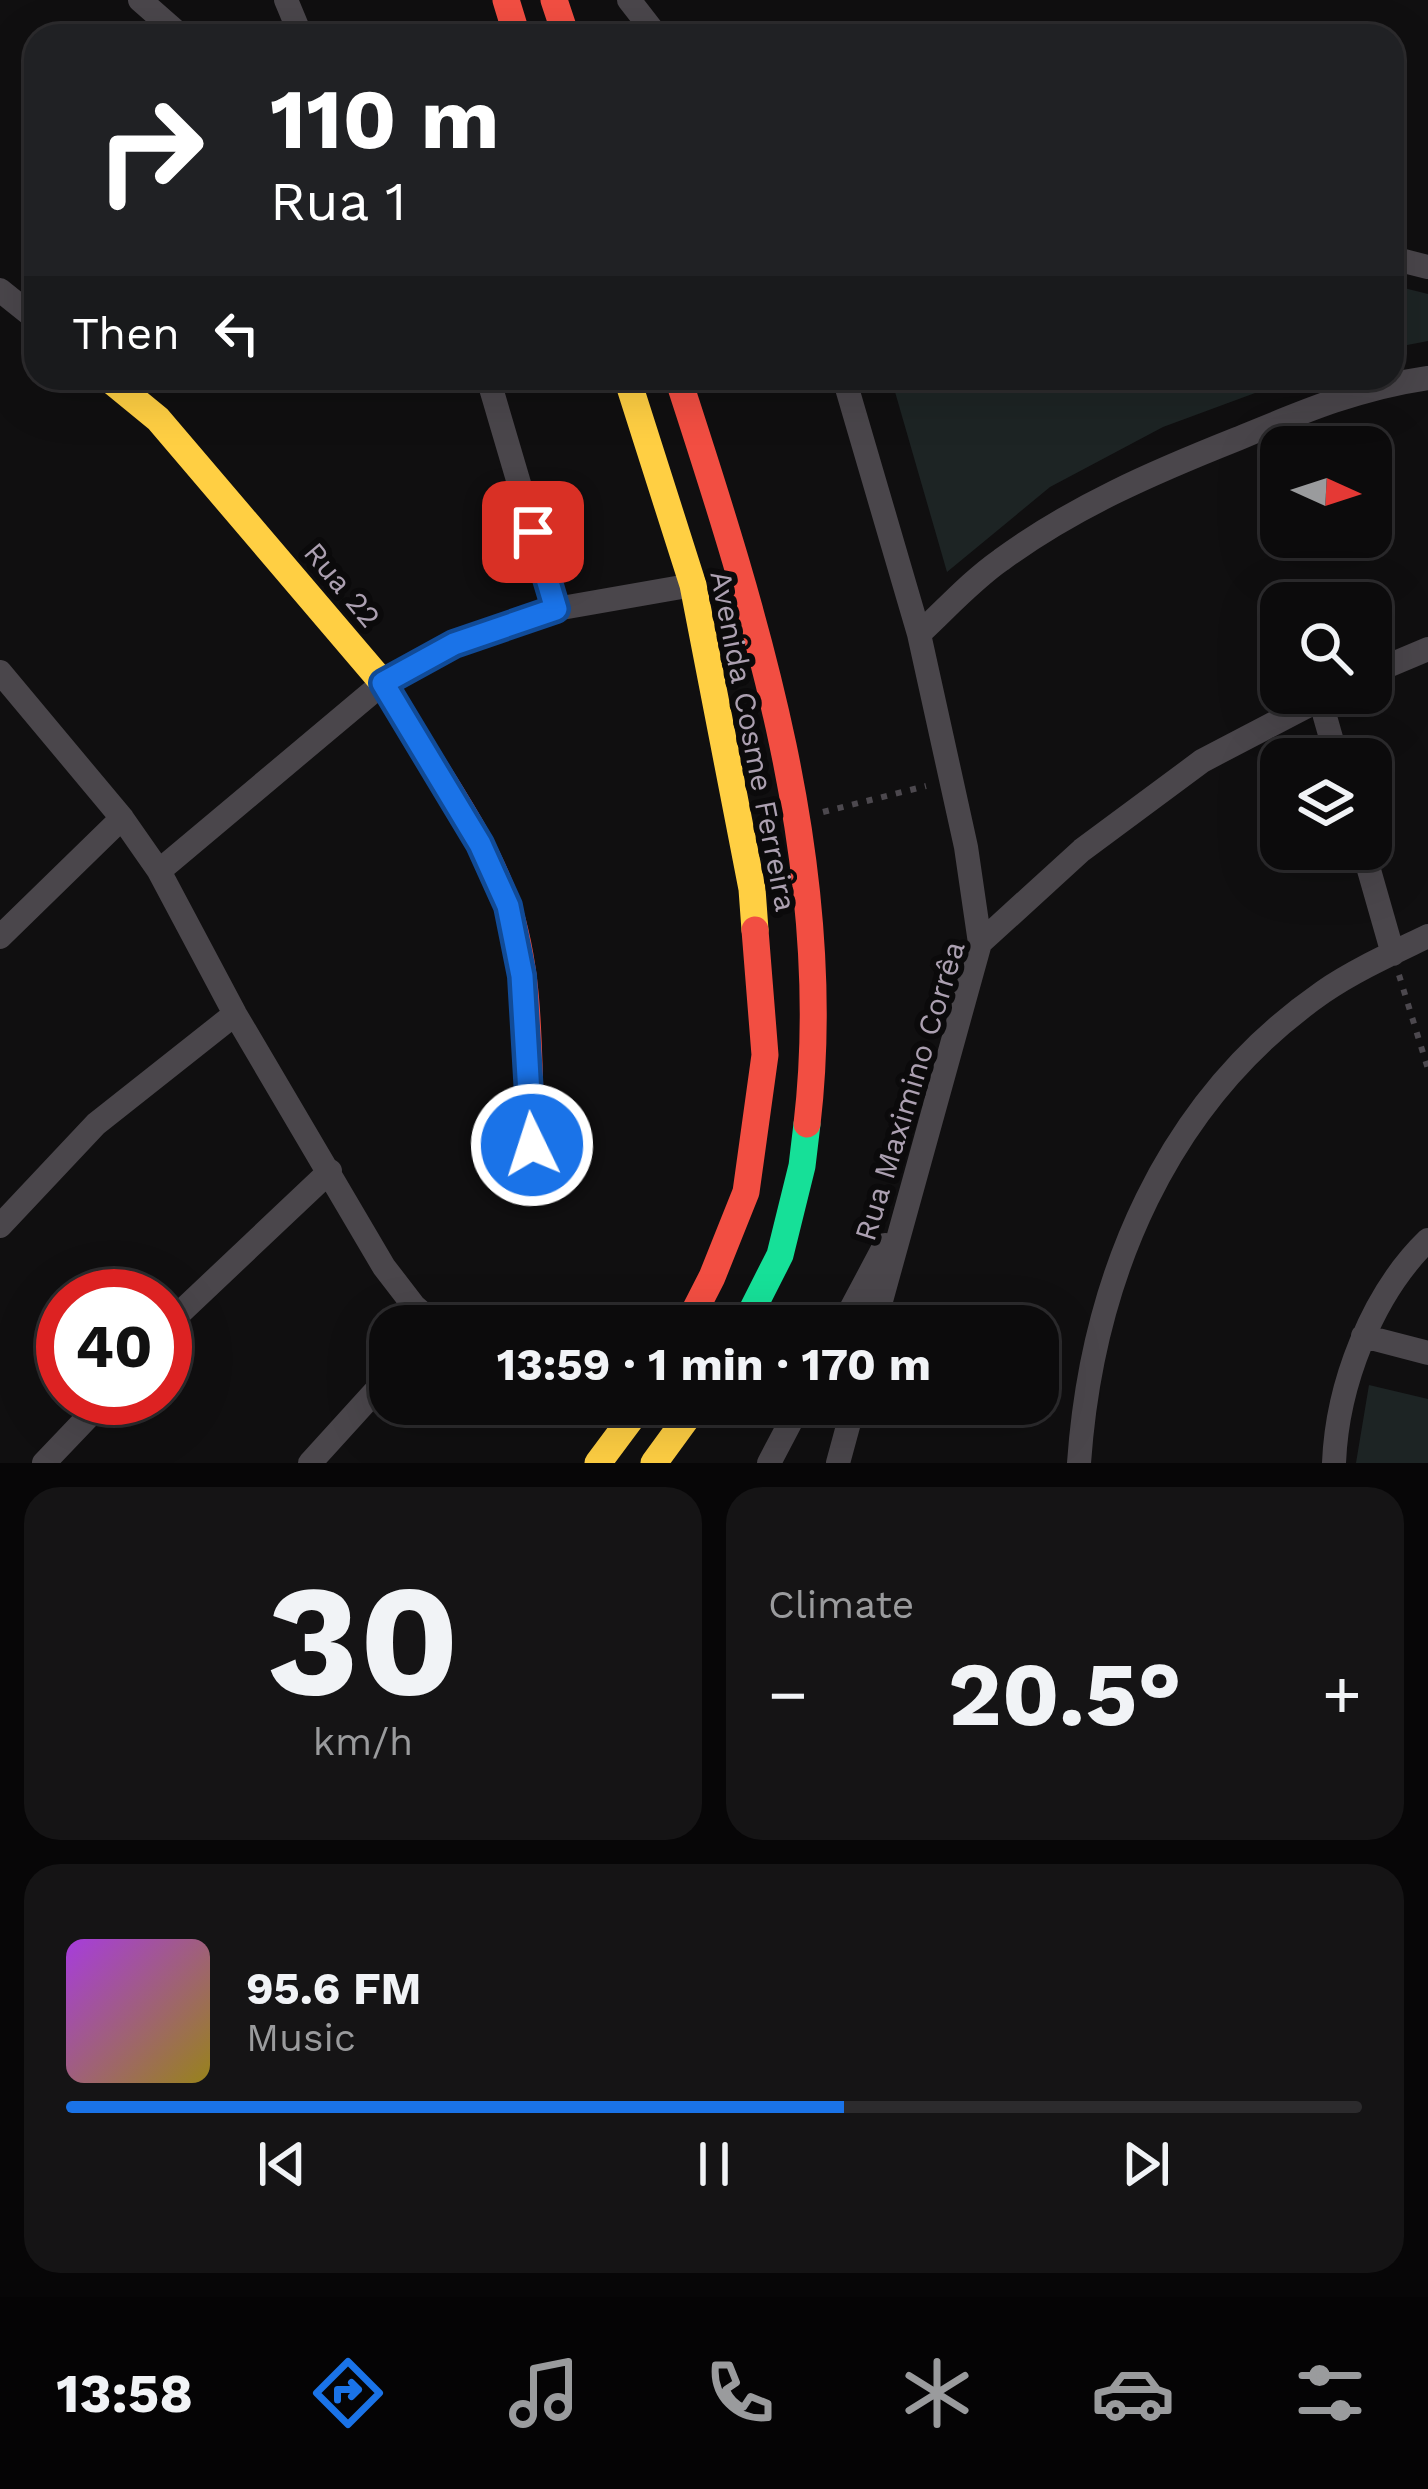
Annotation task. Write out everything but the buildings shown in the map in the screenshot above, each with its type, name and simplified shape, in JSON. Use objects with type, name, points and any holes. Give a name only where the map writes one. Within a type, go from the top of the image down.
[{"type":"main road","name":"Rua 22","points":[[123,390],[158,419],[383,683],[480,844],[508,906],[522,976],[532,1145]]},
{"type":"main road","name":"Avenida Cosme Ferreira","points":[[631,390],[693,585],[752,889],[765,1055],[746,1192],[698,1305]]},
{"type":"main road","name":"Avenida Cosme Ferreira","points":[[682,390],[730,537],[784,739],[805,889],[815,1055],[802,1166],[780,1255],[755,1305]]},
{"type":"main road","points":[[598,1463],[626,1425]]},
{"type":"main road","points":[[654,1463],[682,1425]]},
{"type":"street","points":[[140,0],[167,24]]},
{"type":"street","points":[[629,0],[648,24]]},
{"type":"street","points":[[0,290],[24,309]]},
{"type":"street","points":[[492,390],[556,609]]},
{"type":"street","points":[[848,390],[919,634],[980,943]]},
{"type":"street","points":[[919,634],[997,562],[1073,512],[1164,468],[1362,390]]},
{"type":"street","points":[[160,871],[383,683],[454,644],[556,609],[693,585]]},
{"type":"street","points":[[1392,664],[1428,649]]},
{"type":"street","points":[[0,672],[160,871],[235,1014],[385,1267],[413,1305]]},
{"type":"street","name":"Rua Maximino Corrêa","points":[[879,1305],[980,943],[1082,850],[1202,761],[1292,714]]},
{"type":"street","points":[[0,937],[122,818]]},
{"type":"street","points":[[1369,870],[1393,954]]},
{"type":"street","points":[[1079,1463],[1083,1408],[1105,1303],[1141,1204],[1173,1148],[1249,1056],[1323,992],[1428,936]]},
{"type":"street","points":[[0,1226],[96,1124],[235,1014]]},
{"type":"street","points":[[192,1301],[330,1171]]},
{"type":"street","points":[[853,1305],[903,1211]]},
{"type":"street","points":[[1334,1463],[1363,1336],[1382,1294],[1428,1240]]},
{"type":"street","points":[[1363,1336],[1428,1353]]},
{"type":"street","points":[[310,1463],[369,1398]]},
{"type":"street","points":[[44,1463],[80,1425]]},
{"type":"street","points":[[769,1463],[789,1425]]},
{"type":"street","points":[[838,1463],[848,1425]]},
{"type":"path","points":[[796,819],[951,780]]},
{"type":"path","points":[[1393,954],[1428,1069]]},
{"type":"shaded area","points":[[1404,288],[1428,294],[1428,341],[1404,346]]},
{"type":"shaded area","points":[[894,390],[1263,390],[1163,427],[1050,487],[947,572]]},
{"type":"shaded area","points":[[1369,1385],[1428,1399],[1428,1463],[1356,1463]]},
{"type":"traffic: fast","points":[[755,1305],[780,1255],[807,1124]]},
{"type":"traffic: slow","points":[[123,390],[158,419],[383,683],[403,717]]},
{"type":"traffic: slow","points":[[631,390],[693,585],[752,889],[755,930]]},
{"type":"traffic: slow","points":[[598,1463],[626,1425]]},
{"type":"traffic: slow","points":[[654,1463],[682,1425]]},
{"type":"traffic: jam","points":[[506,0],[513,24]]},
{"type":"traffic: jam","points":[[554,0],[562,24]]},
{"type":"traffic: jam","points":[[682,390],[761,652],[800,839],[813,1029],[807,1124]]},
{"type":"traffic: jam","points":[[403,717],[474,832],[507,904],[525,993],[532,1145]]},
{"type":"traffic: jam","points":[[698,1305],[746,1192],[765,1055],[755,930]]},
{"type":"route","points":[[532,1145],[522,976],[508,906],[480,844],[383,683],[454,644],[556,609],[533,532]]}]
